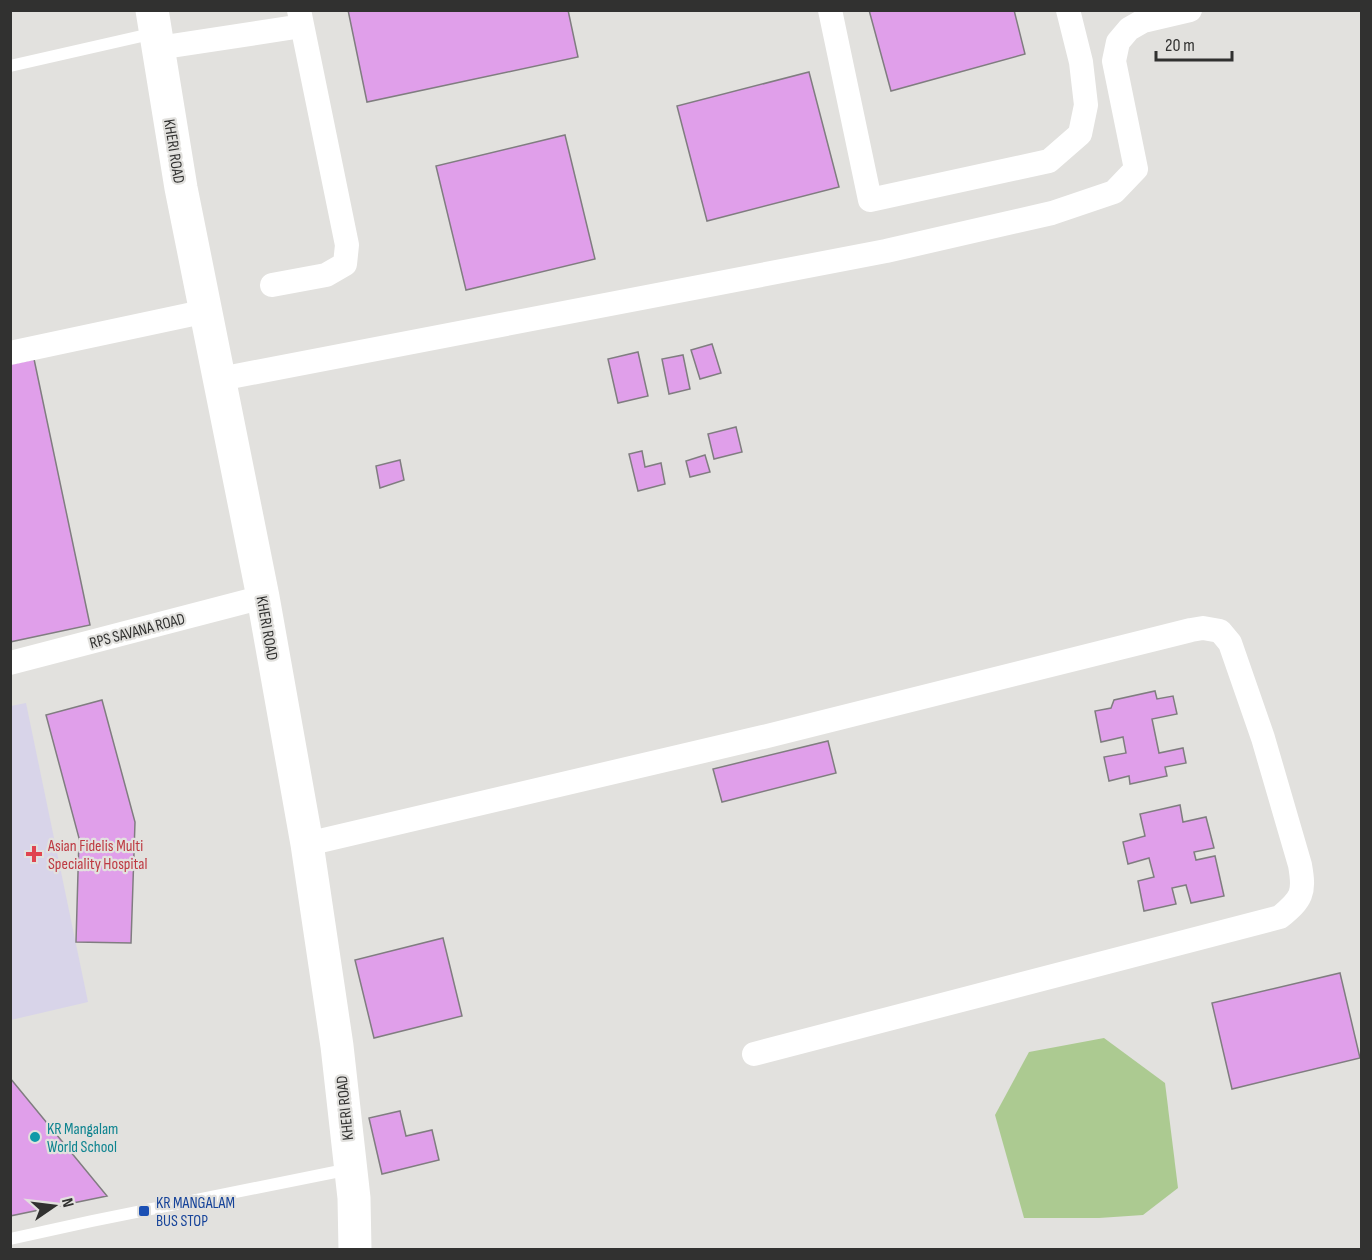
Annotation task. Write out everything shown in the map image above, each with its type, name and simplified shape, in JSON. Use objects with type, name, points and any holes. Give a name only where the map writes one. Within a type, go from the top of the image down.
[{"type":"street","points":[[830,10],[870,200],[1050,161],[1080,134],[1086,105],[1081,62],[1068,10]]},
{"type":"street","points":[[220,379],[886,251],[1052,213],[1114,192],[1136,169],[1114,61],[1118,42],[1129,29],[1143,21],[1190,10]]},
{"type":"street","points":[[155,30],[300,18],[347,245],[345,264],[326,275],[272,285]]},
{"type":"street","name":"KHERI ROAD","points":[[155,30],[181,188],[263,597],[307,844],[337,1046],[351,1169],[356,1250]]},
{"type":"street","points":[[10,353],[207,311]]},
{"type":"street","name":"RPS SAVANA ROAD","points":[[10,663],[263,597]]},
{"type":"street","points":[[307,844],[763,737],[1191,630],[1203,628],[1220,631],[1230,643],[1263,738],[1300,865],[1303,883],[1297,903],[1281,917],[754,1054]]},
{"type":"lane","points":[[10,66],[155,30]]},
{"type":"lane","points":[[10,1239],[351,1169]]},
{"type":"shaded area","name":"Asian Fidelis Multi Speciality Hospital","points":[[26,703],[88,1002],[11,1020],[11,706]]},
{"type":"green space","points":[[1104,1038],[1165,1083],[1178,1188],[1143,1215],[1099,1218],[1024,1218],[995,1115],[1029,1052]]},
{"type":"building","points":[[348,10],[568,10],[578,57],[367,102]]},
{"type":"building","points":[[869,10],[1014,10],[1025,54],[891,91]]},
{"type":"building","points":[[809,72],[839,187],[707,221],[677,106]]},
{"type":"building","points":[[565,135],[595,259],[466,290],[436,166]]},
{"type":"building","points":[[712,344],[721,373],[700,379],[691,350]]},
{"type":"building","points":[[638,352],[648,396],[618,403],[608,359]]},
{"type":"building","points":[[683,355],[690,389],[669,394],[662,359]]},
{"type":"building","points":[[34,359],[90,625],[10,642],[10,364]]},
{"type":"building","points":[[736,427],[742,452],[714,459],[708,434]]},
{"type":"building","points":[[642,451],[645,467],[661,463],[665,484],[638,491],[629,454]]},
{"type":"building","points":[[705,455],[710,472],[690,477],[686,461]]},
{"type":"building","points":[[400,460],[404,480],[380,488],[376,466]]},
{"type":"building","points":[[1155,691],[1157,699],[1173,696],[1177,714],[1152,719],[1159,753],[1183,748],[1186,763],[1165,767],[1167,776],[1130,784],[1129,776],[1109,781],[1104,757],[1126,753],[1123,737],[1101,742],[1095,711],[1111,708],[1114,700]]},
{"type":"building","points":[[102,700],[135,822],[131,943],[76,942],[79,838],[46,715]]},
{"type":"building","points":[[828,741],[836,773],[722,802],[713,769]]},
{"type":"building","points":[[1180,805],[1183,822],[1206,817],[1214,848],[1194,852],[1196,860],[1215,856],[1224,896],[1191,903],[1186,885],[1172,888],[1176,904],[1144,911],[1138,881],[1154,877],[1149,858],[1128,864],[1123,842],[1145,836],[1140,814]]},
{"type":"building","points":[[443,938],[462,1016],[374,1038],[355,960]]},
{"type":"building","points":[[1340,973],[1360,1058],[1232,1089],[1212,1003]]},
{"type":"building","name":"KR Mangalam World School","points":[[10,1078],[107,1196],[10,1216]]},
{"type":"building","points":[[400,1111],[406,1136],[432,1130],[439,1160],[382,1174],[369,1118]]},
{"type":"place","name":"Asian Fidelis Multi Speciality Hospital","points":[[34,854]]},
{"type":"place","name":"KR Mangalam World School","points":[[35,1137]]},
{"type":"place","name":"KR MANGALAM BUS STOP","points":[[144,1211]]}]
